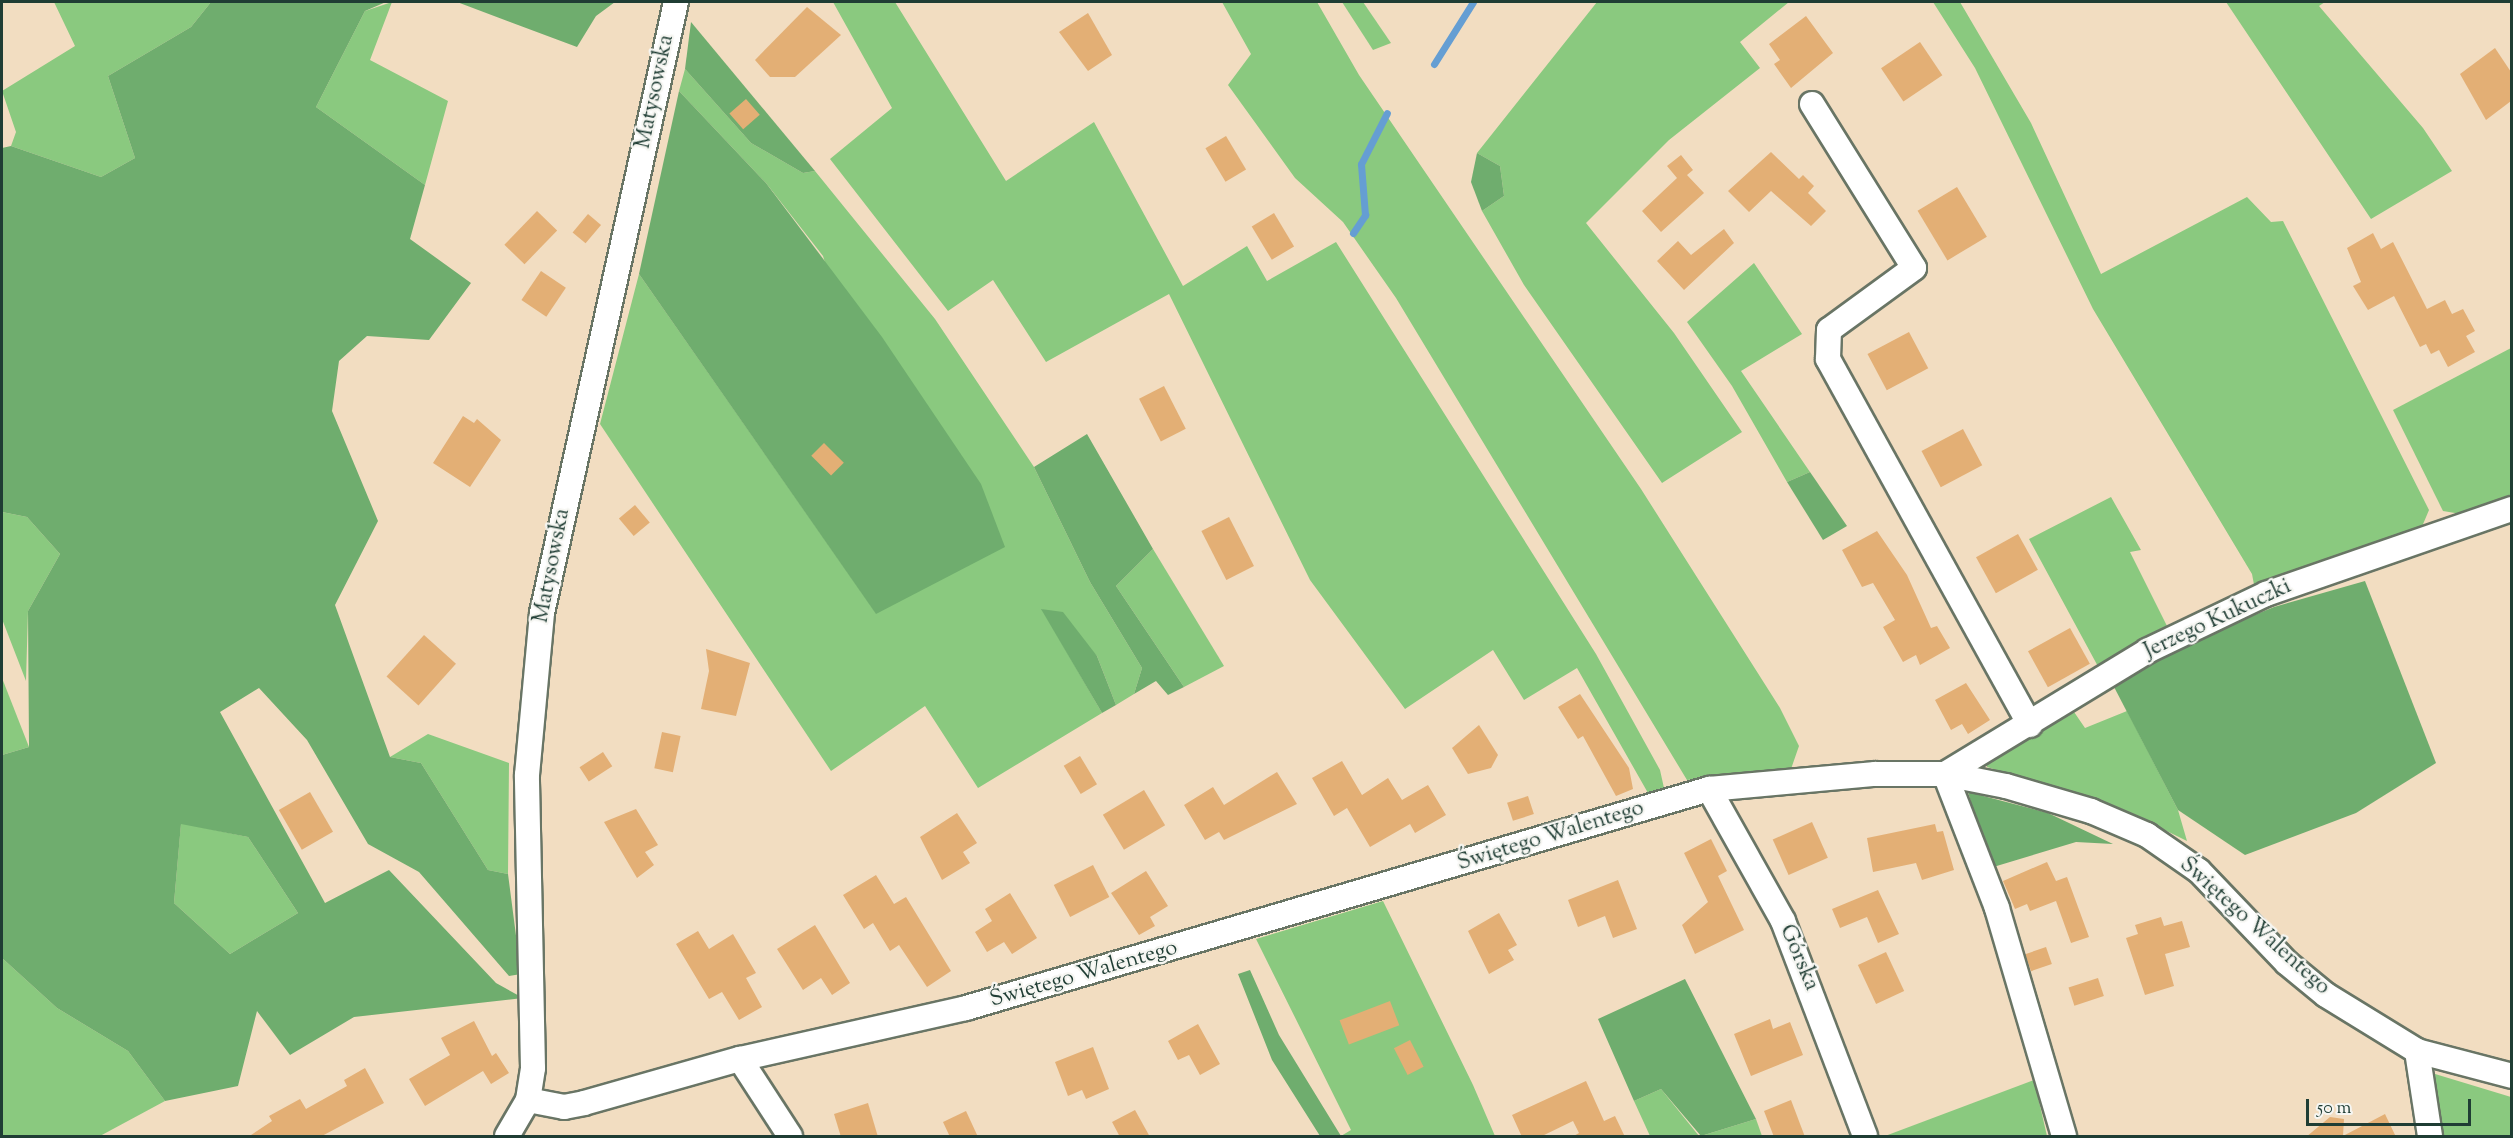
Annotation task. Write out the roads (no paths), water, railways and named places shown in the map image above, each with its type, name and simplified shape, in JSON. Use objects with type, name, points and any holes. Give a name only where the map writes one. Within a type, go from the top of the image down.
[{"type":"street","name":"Matysowska","points":[[507,1137],[528,1100],[533,1047],[527,775],[535,668],[556,544],[676,2]]},
{"type":"street","points":[[1812,104],[1914,268],[1829,330],[1828,359],[2030,725]]},
{"type":"street","name":"Jerzego Kukuczki","points":[[1945,774],[2030,725],[2147,651],[2266,594],[2511,509]]},
{"type":"street","name":"Świętego Walentego","points":[[528,1100],[574,1105],[740,1059],[966,1008],[1709,789],[1752,781],[1945,774],[2091,811],[2147,834],[2199,871],[2287,963],[2326,995],[2417,1051],[2511,1076]]},
{"type":"street","points":[[1945,774],[1997,908],[2064,1137]]},
{"type":"street","name":"Górska","points":[[1709,789],[1783,921],[1865,1137]]},
{"type":"street","points":[[2417,1051],[2430,1137]]},
{"type":"street","points":[[740,1059],[790,1137]]},
{"type":"waterway","points":[[1434,64],[1473,2]]},
{"type":"waterway","points":[[1353,233],[1365,215],[1361,164],[1387,113]]}]
